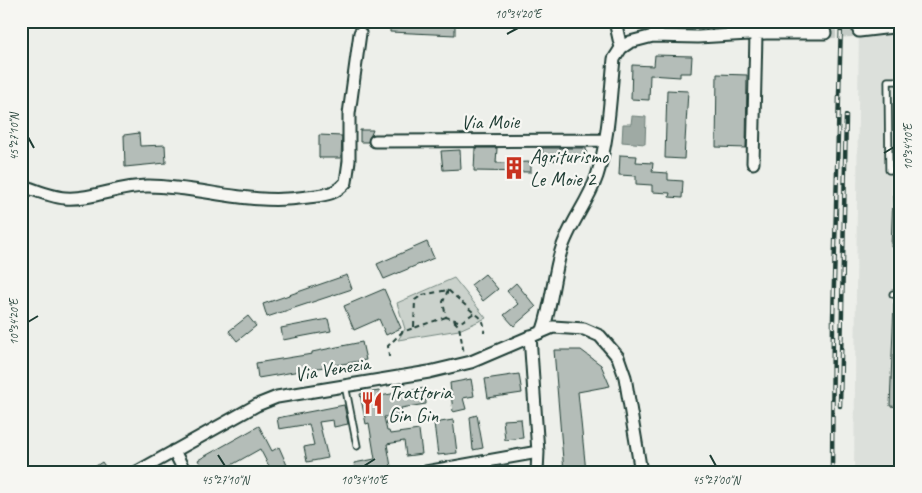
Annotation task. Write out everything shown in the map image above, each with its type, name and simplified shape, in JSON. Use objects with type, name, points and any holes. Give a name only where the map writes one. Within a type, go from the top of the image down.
[{"type":"street","points":[[615,21],[621,48]]},
{"type":"street","points":[[859,31],[888,25],[901,26]]},
{"type":"street","points":[[753,163],[763,29]]},
{"type":"street","points":[[641,472],[625,377],[618,357],[600,336],[584,329],[548,328],[560,254],[568,233],[591,192],[597,174],[604,140],[614,59],[621,48],[630,42],[653,36],[698,37],[763,29],[825,33]]},
{"type":"street","points":[[21,186],[65,198],[126,187],[150,186],[252,199],[284,201],[333,194],[346,182],[349,161],[350,114],[360,33]]},
{"type":"street","name":"Via Moie","points":[[375,141],[604,140]]},
{"type":"street","name":"Via Venezia","points":[[137,472],[257,405],[277,397],[466,364],[548,328]]},
{"type":"street","points":[[530,336],[538,452],[537,472]]},
{"type":"street","points":[[174,451],[185,472]]},
{"type":"street","points":[[426,472],[538,452]]},
{"type":"lane","points":[[901,81],[888,81],[889,170],[901,170]]},
{"type":"lane","points":[[893,294],[901,295]]},
{"type":"lane","points":[[345,385],[357,446]]},
{"type":"path","points":[[448,290],[480,316],[485,324],[484,333]]},
{"type":"path","points":[[446,317],[443,302],[448,290]]},
{"type":"path","points":[[414,327],[415,300],[422,295],[448,290]]},
{"type":"path","points":[[389,357],[388,346],[402,332],[446,317],[461,322],[474,313]]},
{"type":"path","points":[[453,320],[459,326],[466,364]]},
{"type":"shaded area","points":[[859,21],[901,21],[901,472],[854,472]]},
{"type":"shaded area","points":[[632,116],[646,117],[645,144],[622,142],[623,124],[631,124]]},
{"type":"shaded area","points":[[454,278],[486,318],[459,330],[398,340],[405,329],[397,303]]},
{"type":"building","points":[[390,21],[455,21],[455,35],[390,32]]},
{"type":"building","points":[[655,55],[692,56],[691,73],[680,73],[680,77],[650,75],[649,100],[631,99],[632,65],[654,66]]},
{"type":"building","points":[[717,74],[747,75],[746,148],[716,147]]},
{"type":"building","points":[[667,90],[688,91],[684,159],[665,158]]},
{"type":"building","points":[[360,130],[373,130],[368,142],[360,142]]},
{"type":"building","points":[[139,133],[140,146],[165,145],[166,163],[125,167],[124,135]]},
{"type":"building","points":[[319,135],[342,136],[341,158],[319,158]]},
{"type":"building","points":[[475,148],[497,148],[496,163],[531,162],[531,172],[474,171]]},
{"type":"building","points":[[542,148],[586,148],[587,159],[543,161]]},
{"type":"building","points":[[460,150],[461,169],[443,170],[441,151]]},
{"type":"building","points":[[620,155],[637,156],[636,162],[653,163],[652,172],[668,173],[668,180],[683,181],[682,198],[669,197],[670,193],[652,192],[652,185],[636,184],[636,176],[619,175]]},
{"type":"building","points":[[893,195],[901,195],[901,247],[891,247]]},
{"type":"building","points":[[427,242],[434,258],[384,279],[377,264]]},
{"type":"building","points":[[485,274],[498,289],[483,301],[471,285]]},
{"type":"building","points":[[347,275],[352,289],[267,317],[263,304]]},
{"type":"building","points":[[516,283],[536,307],[514,326],[504,315],[518,304],[507,291]]},
{"type":"building","points":[[384,289],[401,328],[386,335],[379,319],[354,330],[344,306]]},
{"type":"building","points":[[894,303],[901,304],[901,407],[890,406]]},
{"type":"building","points":[[248,316],[256,326],[237,341],[229,331]]},
{"type":"building","points":[[328,319],[331,331],[283,340],[281,328]]},
{"type":"building","points":[[362,342],[366,360],[258,378],[256,363],[312,354],[312,352]]},
{"type":"building","points":[[554,350],[581,350],[601,365],[610,386],[578,392],[586,472],[564,472]]},
{"type":"building","points":[[519,374],[522,393],[488,398],[485,379]]},
{"type":"building","points":[[471,379],[474,396],[463,398],[466,409],[453,412],[450,383]]},
{"type":"building","points":[[425,388],[426,404],[401,408],[402,415],[384,417],[387,431],[390,434],[419,430],[422,454],[406,456],[404,441],[387,444],[392,472],[356,472],[354,463],[375,459],[369,423],[366,424],[360,394],[379,391],[380,396]]},
{"type":"building","points":[[344,405],[348,424],[334,427],[333,420],[319,422],[328,458],[307,462],[304,447],[314,445],[309,424],[279,429],[277,418]]},
{"type":"building","points":[[477,415],[483,448],[473,450],[470,417]]},
{"type":"building","points":[[521,419],[523,438],[505,440],[503,420]]},
{"type":"building","points":[[453,420],[457,453],[438,455],[434,423]]},
{"type":"building","points":[[259,426],[272,451],[279,447],[290,472],[272,472],[260,449],[219,472],[205,472],[198,460]]},
{"type":"building","points":[[102,462],[109,472],[87,472]]},
{"type":"tunnel","points":[[825,33],[859,31]]},
{"type":"railway","points":[[832,472],[833,320],[841,21]]},
{"type":"railway","points":[[840,406],[846,116]]},
{"type":"place","name":"Agriturismo Le Moie 2","points":[[514,168]]},
{"type":"place","name":"Trattoria Gin Gin","points":[[372,403]]}]
